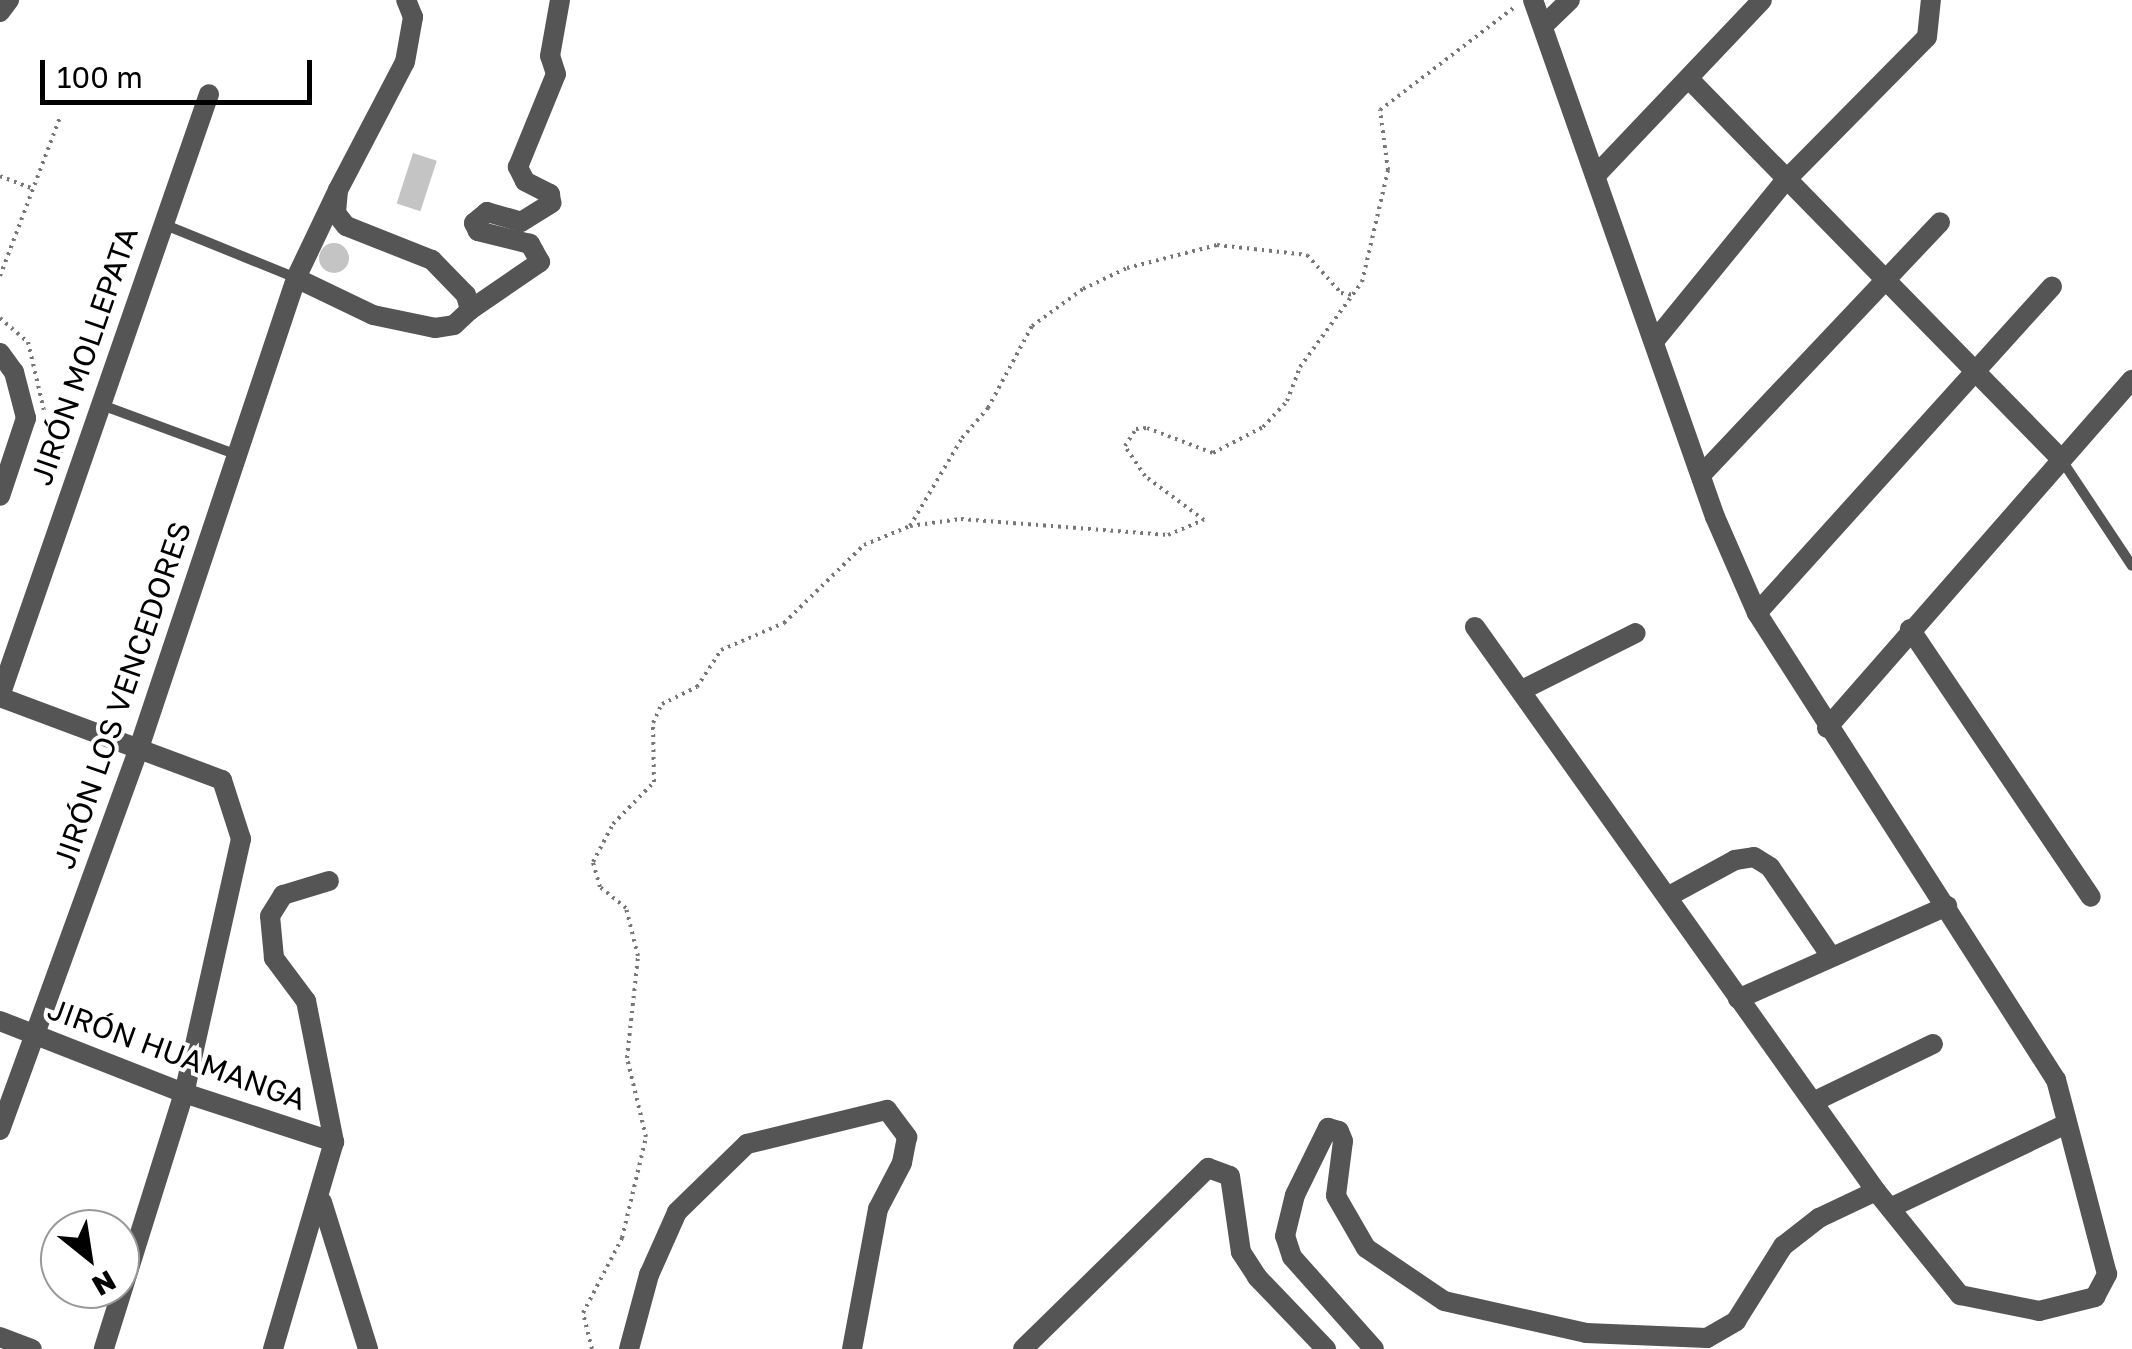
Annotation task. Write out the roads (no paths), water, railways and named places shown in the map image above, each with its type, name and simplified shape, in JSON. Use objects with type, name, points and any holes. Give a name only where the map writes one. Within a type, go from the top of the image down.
[{"type":"street","points":[[0,12],[9,0]]},
{"type":"street","name":"JIRÓN LOS VENCEDORES","points":[[0,1130],[138,751],[296,278],[405,62],[413,17],[406,0]]},
{"type":"street","points":[[296,278],[372,315],[435,328],[454,325],[540,262],[530,244],[478,231],[474,223],[486,212],[520,222],[551,203],[550,194],[525,181],[518,166],[556,74],[550,56],[560,0]]},
{"type":"street","points":[[1475,628],[1876,1191],[1960,1295],[2040,1312],[2095,1297],[2104,1288],[2106,1260],[2056,1080],[1757,613],[1702,472],[1533,0]]},
{"type":"street","points":[[1544,26],[1570,0]]},
{"type":"street","points":[[1598,173],[1762,0]]},
{"type":"street","points":[[1656,339],[1785,181],[1927,37],[1931,0]]},
{"type":"street","points":[[1690,80],[2061,459]]},
{"type":"street","name":"JIRÓN MOLLEPATA","points":[[0,697],[98,404],[209,94]]},
{"type":"street","points":[[338,190],[336,213],[346,226],[432,260],[466,295],[470,310]]},
{"type":"street","points":[[1702,472],[1883,277],[1940,222]]},
{"type":"street","points":[[1757,613],[2052,286]]},
{"type":"street","points":[[0,353],[14,372],[26,418],[0,496]]},
{"type":"street","points":[[1828,728],[1910,628],[2132,380]]},
{"type":"street","points":[[1910,628],[2092,897]]},
{"type":"street","points":[[1522,690],[1636,633]]},
{"type":"street","points":[[0,697],[222,780],[242,839],[184,1094],[104,1349]]},
{"type":"street","points":[[1669,896],[1735,860],[1754,857],[1770,866],[1830,954]]},
{"type":"street","points":[[273,1349],[322,1202],[334,1142],[306,1001],[274,958],[268,936],[270,916],[283,895],[329,881]]},
{"type":"street","points":[[1738,999],[1830,954],[1947,906]]},
{"type":"street","name":"JIRÓN HUAMANGA","points":[[0,1021],[184,1094],[334,1142]]},
{"type":"street","points":[[1815,1101],[1933,1044]]},
{"type":"street","points":[[629,1349],[650,1274],[677,1212],[747,1144],[887,1110],[907,1137],[902,1163],[878,1208],[852,1349]]},
{"type":"street","points":[[1890,1208],[2066,1124]]},
{"type":"street","points":[[1374,1349],[1292,1257],[1285,1236],[1294,1196],[1328,1128],[1339,1131],[1342,1141],[1336,1196],[1366,1248],[1444,1301],[1586,1333],[1707,1338],[1736,1321],[1783,1246],[1819,1218],[1876,1191]]},
{"type":"street","points":[[1023,1349],[1208,1168],[1230,1176],[1241,1252],[1257,1277],[1326,1349]]},
{"type":"street","points":[[322,1202],[368,1349]]},
{"type":"street","points":[[0,1337],[32,1349]]},
{"type":"lane","points":[[162,223],[296,278]]},
{"type":"lane","points":[[98,404],[235,454]]},
{"type":"lane","points":[[2061,459],[2132,566]]}]
